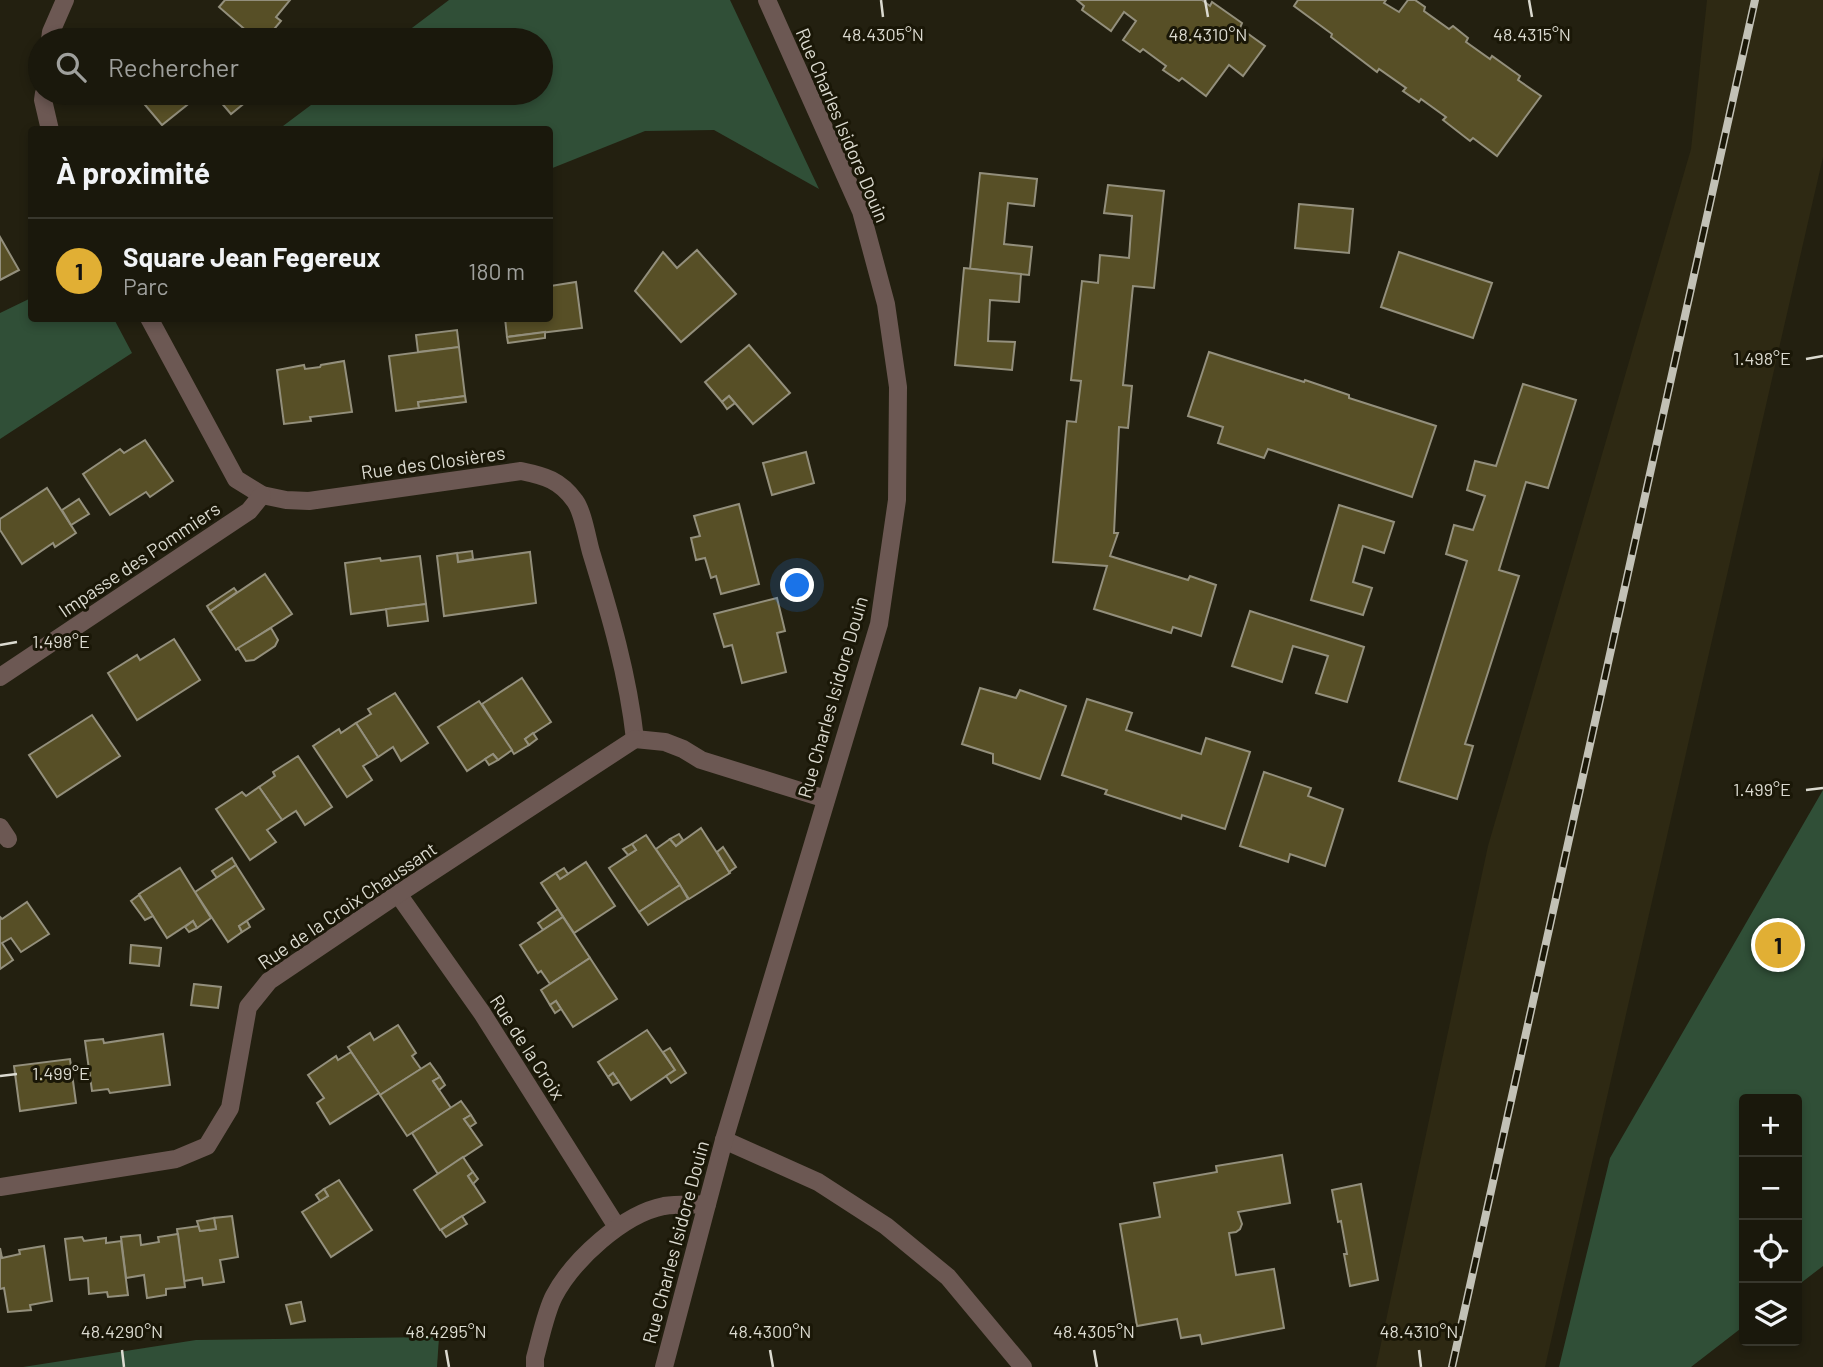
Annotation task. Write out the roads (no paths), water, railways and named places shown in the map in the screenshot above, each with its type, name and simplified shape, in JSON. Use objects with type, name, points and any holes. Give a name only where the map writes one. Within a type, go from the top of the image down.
[{"type":"street","points":[[53,28],[65,0]]},
{"type":"street","name":"Rue Charles Isidore Douin","points":[[664,1367],[724,1140],[879,624],[897,500],[898,387],[886,304],[861,211],[767,0]]},
{"type":"street","points":[[44,105],[49,126]]},
{"type":"street","name":"Rue des Closières","points":[[151,322],[236,479],[262,495],[309,501],[521,471],[559,483],[577,503],[592,552],[622,659],[635,739]]},
{"type":"street","name":"Impasse des Pommiers","points":[[0,677],[249,511],[262,495]]},
{"type":"street","points":[[635,739],[665,742],[701,760],[826,799]]},
{"type":"street","name":"Rue de la Croix Chaussant","points":[[0,1187],[176,1159],[207,1146],[230,1108],[248,1007],[269,981],[635,739]]},
{"type":"street","name":"Rue de la Croix","points":[[398,894],[482,1013],[617,1227]]},
{"type":"street","points":[[724,1140],[818,1182],[886,1226],[948,1277],[1023,1367]]},
{"type":"street","points":[[535,1367],[535,1358],[554,1297],[582,1258],[617,1227],[639,1214],[663,1206],[707,1204]]},
{"type":"railway","points":[[1452,1367],[1755,0]]},
{"type":"place","name":"Square Jean Fegereux","points":[[1778,945]]}]
